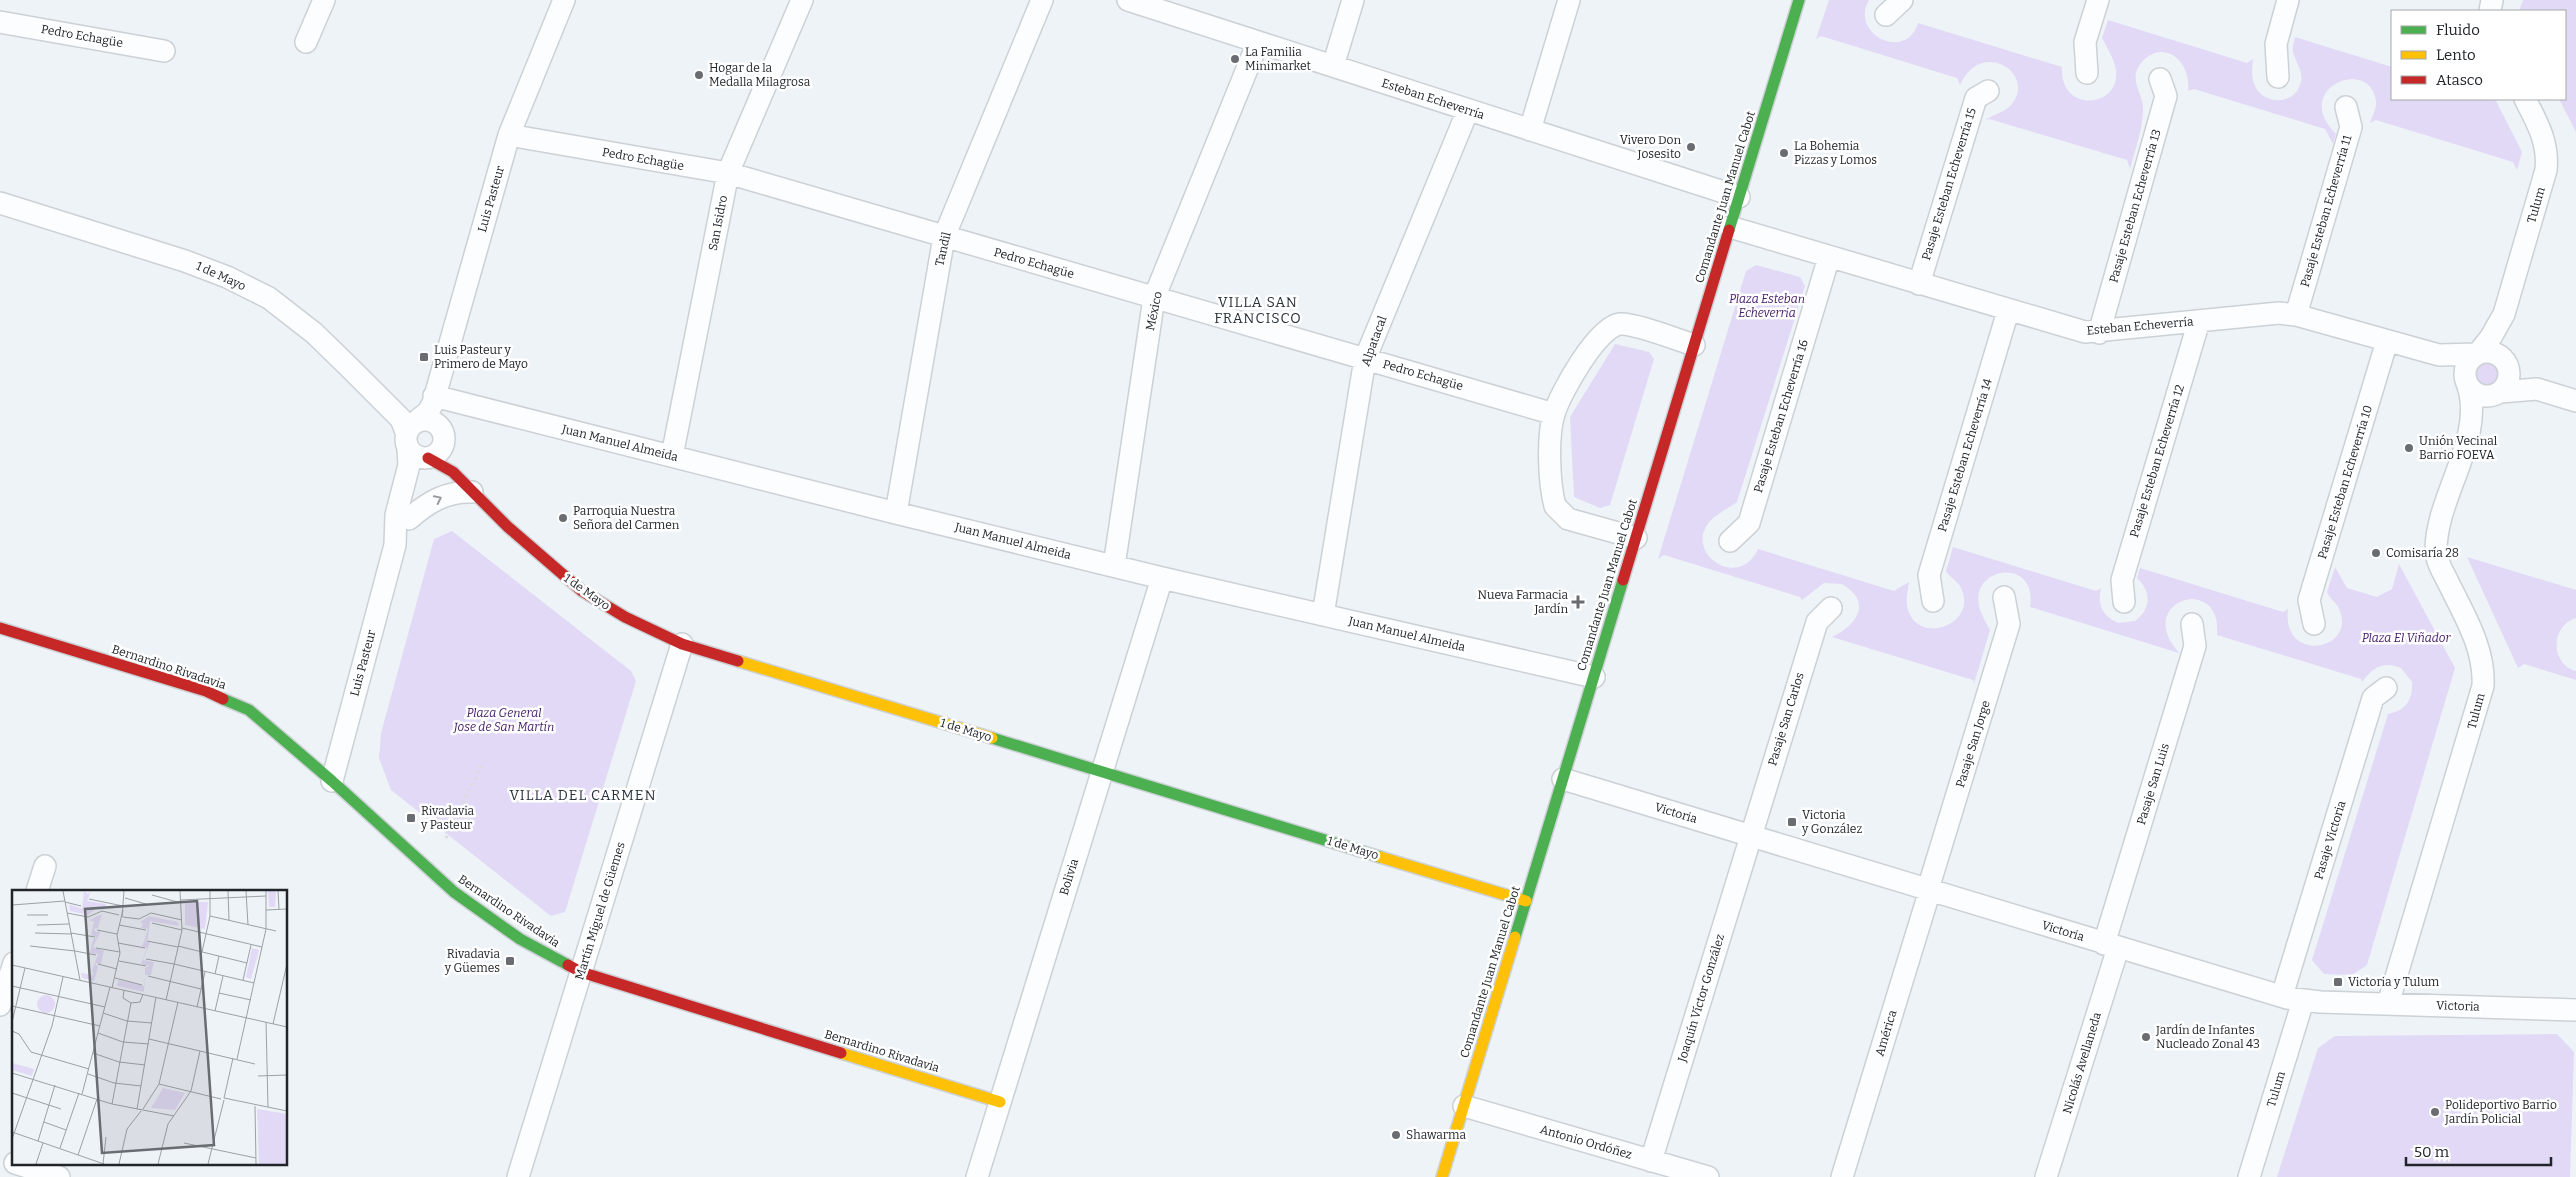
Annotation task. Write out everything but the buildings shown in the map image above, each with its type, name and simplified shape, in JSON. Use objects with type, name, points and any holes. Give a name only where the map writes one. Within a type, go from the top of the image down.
[{"type":"street","points":[[306,42],[324,0]]},
{"type":"street","name":"Luis Pasteur","points":[[332,781],[394,545],[396,515],[408,465],[423,430],[509,136],[564,0]]},
{"type":"street","name":"San Isidro","points":[[672,456],[728,174],[802,0]]},
{"type":"street","name":"Tandil","points":[[896,513],[944,237],[1042,0]]},
{"type":"street","name":"Esteban Echeverría","points":[[1128,0],[1739,197]]},
{"type":"street","points":[[1333,66],[1353,0]]},
{"type":"street","points":[[1530,130],[1569,0]]},
{"type":"street","name":"Comandante Juan Manuel Cabot","points":[[1442,1177],[1799,0]]},
{"type":"street","points":[[1886,15],[1902,0]]},
{"type":"street","points":[[2087,73],[2085,42],[2098,0]]},
{"type":"street","points":[[2278,78],[2276,44],[2288,0]]},
{"type":"street","name":"Pedro Echagüe","points":[[0,22],[164,51]]},
{"type":"street","name":"México","points":[[1114,566],[1154,298],[1258,42]]},
{"type":"street","name":"Pasaje Esteban Echeverría 13","points":[[2099,332],[2166,96],[2160,79]]},
{"type":"street","name":"Pasaje Esteban Echeverría 15","points":[[1919,284],[1976,98],[1988,91]]},
{"type":"street","name":"Tulum","points":[[2477,353],[2491,337],[2504,314],[2546,170],[2548,154],[2543,138],[2525,100]]},
{"type":"street","name":"Pasaje Esteban Echeverría 11","points":[[2296,315],[2351,127],[2346,107]]},
{"type":"street","name":"Alpatacal","points":[[1323,615],[1365,358],[1468,110]]},
{"type":"street","name":"Pedro Echagüe","points":[[509,136],[728,174],[1554,414]]},
{"type":"street","name":"1 de Mayo","points":[[0,203],[194,264],[227,277],[269,298],[314,333],[423,430],[452,472],[508,527],[582,591],[625,617],[682,644],[1526,901]]},
{"type":"street","name":"Esteban Echeverría","points":[[1730,227],[2068,329],[2099,332],[2279,313],[2296,315],[2439,356],[2454,366],[2466,383]]},
{"type":"street","name":"Pasaje Esteban Echeverría 16","points":[[1730,541],[1749,523],[1830,256]]},
{"type":"street","name":"Pasaje Esteban Echeverría 14","points":[[1933,601],[1929,575],[2008,311]]},
{"type":"street","name":"Tulum","points":[[2504,314],[2503,347],[2507,364]]},
{"type":"street","name":"Pasaje Esteban Echeverría 12","points":[[2124,602],[2122,580],[2199,321]]},
{"type":"street","points":[[1636,538],[1568,519],[1555,506],[1551,450],[1554,414],[1578,367],[1597,338],[1609,328],[1626,324],[1694,345]]},
{"type":"street","name":"Pasaje Esteban Echeverría 10","points":[[2314,624],[2309,600],[2387,341]]},
{"type":"street","points":[[2537,389],[2479,395],[2466,383],[2466,365],[2477,353],[2497,354],[2537,389],[2576,401]]},
{"type":"street","name":"Esteban Echeverría","points":[[2439,356],[2477,353]]},
{"type":"street","points":[[2497,393],[2508,380],[2507,364]]},
{"type":"street","name":"Tulum","points":[[2388,1004],[2483,686],[2481,656],[2436,552],[2440,529],[2472,421],[2471,396],[2466,383]]},
{"type":"street","name":"Tulum","points":[[2472,421],[2497,393]]},
{"type":"street","name":"Luis Pasteur","points":[[409,519],[423,430]]},
{"type":"street","name":"Juan Manuel Almeida","points":[[423,430],[672,456],[1162,578],[1594,677]]},
{"type":"street","name":"Luis Pasteur","points":[[394,545],[409,519],[425,506],[445,495],[472,492]]},
{"type":"street","name":"Bolivia","points":[[977,1177],[1162,578]]},
{"type":"street","name":"Pasaje San Jorge","points":[[1929,890],[2009,624],[2004,597]]},
{"type":"street","name":"Pasaje San Carlos","points":[[1750,835],[1817,622],[1831,608]]},
{"type":"street","name":"Pasaje San Luis","points":[[2111,946],[2195,646],[2192,624]]},
{"type":"street","name":"Bernardino Rivadavia","points":[[0,628],[174,681],[249,710],[267,723],[454,892],[520,939],[581,972],[1000,1102]]},
{"type":"street","name":"Martín Miguel de Güemes","points":[[518,1177],[682,644]]},
{"type":"street","name":"Pasaje Victoria","points":[[2282,996],[2373,698],[2386,688]]},
{"type":"street","name":"Victoria","points":[[1563,779],[2111,946],[2303,1001],[2575,1007]]},
{"type":"street","name":"Joaquín Víctor González","points":[[1651,1161],[1750,835]]},
{"type":"street","points":[[37,890],[45,866]]},
{"type":"street","name":"América","points":[[1842,1177],[1929,890]]},
{"type":"street","name":"Nicolás Avellaneda","points":[[2046,1177],[2111,946]]},
{"type":"street","points":[[0,1005],[12,969]]},
{"type":"street","name":"Tulum","points":[[2249,1177],[2303,1001]]},
{"type":"street","name":"Antonio Ordóñez","points":[[1464,1106],[1708,1177]]},
{"type":"street","points":[[17,1164],[59,1177]]},
{"type":"path","points":[[446,838],[481,766]]},
{"type":"green space","points":[[1829,0],[1869,0],[1865,12],[1867,23],[1873,32],[1882,39],[1892,42],[1902,41],[1912,35],[1918,23],[2062,67],[2064,82],[2070,92],[2079,98],[2089,100],[2100,99],[2109,93],[2115,84],[2115,67],[2102,38],[2108,20],[2247,63],[2253,59],[2252,76],[2255,86],[2264,96],[2278,100],[2291,97],[2300,85],[2301,72],[2293,50],[2295,37],[2391,67],[2391,100],[2496,100],[2522,152],[2517,170],[2513,162],[2376,120],[2370,123],[2376,103],[2371,88],[2361,81],[2349,80],[2336,83],[2327,91],[2322,103],[2324,118],[2336,134],[2333,144],[2325,129],[2194,89],[2188,91],[2188,80],[2181,62],[2174,56],[2159,52],[2150,55],[2142,62],[2136,74],[2143,117],[2130,169],[2127,160],[1989,119],[1984,121],[2008,108],[2017,93],[2017,82],[2012,72],[2004,65],[1992,62],[1981,64],[1969,71],[1960,85],[1957,78],[1821,36],[1816,39]]},
{"type":"green space","points":[[2523,0],[2576,0],[2576,132],[2560,100],[2566,100],[2566,10],[2519,10]]},
{"type":"green space","points":[[1756,265],[1800,277],[1805,286],[1737,502],[1714,517],[1704,532],[1703,544],[1708,555],[1716,563],[1727,567],[1738,567],[1749,561],[1758,549],[1894,591],[1909,582],[1907,605],[1912,618],[1920,626],[1931,628],[1943,627],[1953,622],[1961,613],[1964,602],[1960,586],[1946,571],[1953,547],[2096,591],[2101,588],[2100,604],[2102,609],[2108,617],[2118,623],[2135,621],[2147,606],[2148,600],[2145,589],[2137,578],[2140,568],[2283,612],[2288,609],[2289,626],[2295,638],[2305,644],[2317,646],[2328,643],[2337,636],[2342,625],[2339,608],[2327,592],[2335,567],[2347,588],[2377,597],[2392,589],[2399,564],[2455,668],[2367,965],[2352,975],[2324,974],[2312,960],[2388,714],[2403,708],[2411,695],[2412,682],[2401,668],[2384,665],[2370,672],[2362,682],[2361,679],[2217,635],[2216,618],[2210,607],[2200,601],[2189,600],[2179,603],[2170,610],[2166,620],[2168,636],[2179,653],[2030,607],[2030,591],[2024,580],[2015,574],[2005,573],[1994,575],[1985,582],[1979,592],[1979,605],[1990,630],[1974,684],[1973,680],[1832,637],[1848,626],[1858,613],[1857,598],[1842,584],[1824,583],[1802,600],[1800,597],[1664,555],[1658,559],[1746,271]]},
{"type":"green space","points":[[1615,344],[1649,352],[1654,359],[1610,505],[1600,508],[1574,497],[1570,417]]},
{"type":"green space","points":[[2486,361],[2495,365],[2499,374],[2495,383],[2486,387],[2477,383],[2473,374],[2477,365]]},
{"type":"green space","name":"Plaza General Jose de San Martín","points":[[452,531],[631,671],[636,681],[565,912],[551,916],[391,790],[379,758],[381,733],[434,539]]},
{"type":"green space","points":[[2467,557],[2576,590],[2576,618],[2567,622],[2561,629],[2556,645],[2561,661],[2567,667],[2576,671],[2576,680],[2524,664],[2518,668]]},
{"type":"green space","name":"Polideportivo Barrio Jardín Policial","points":[[2557,1034],[2574,1052],[2570,1177],[2277,1177],[2318,1048],[2335,1036]]},
{"type":"traffic: fast","points":[[1729,230],[1799,0]]},
{"type":"traffic: fast","points":[[1515,937],[1623,580]]},
{"type":"traffic: fast","points":[[223,699],[249,710],[332,781],[454,892],[520,939],[568,965]]},
{"type":"traffic: fast","points":[[992,738],[1380,857]]},
{"type":"traffic: slow","points":[[738,661],[992,738]]},
{"type":"traffic: slow","points":[[1380,857],[1526,901]]},
{"type":"traffic: slow","points":[[1442,1177],[1515,937]]},
{"type":"traffic: slow","points":[[841,1053],[1000,1102]]},
{"type":"traffic: jam","points":[[1623,580],[1729,230]]},
{"type":"traffic: jam","points":[[428,458],[453,472],[508,527],[582,591],[625,617],[682,644],[738,661]]},
{"type":"traffic: jam","points":[[0,628],[206,691],[223,699]]},
{"type":"traffic: jam","points":[[568,965],[581,972],[841,1053]]},
{"type":"place","name":"La Familia Minimarket","points":[[1235,59]]},
{"type":"place","name":"Hogar de la Medalla Milagrosa","points":[[699,75]]},
{"type":"place","name":"Vivero Don Josesito","points":[[1691,147]]},
{"type":"place","name":"La Bohemia Pizzas y Lomos","points":[[1784,153]]},
{"type":"place","name":"Luis Pasteur y Primero de Mayo","points":[[424,357]]},
{"type":"place","name":"Unión Vecinal Barrio FOEVA","points":[[2409,448]]},
{"type":"place","name":"Parroquia Nuestra Señora del Carmen","points":[[563,518]]},
{"type":"place","name":"Comisaría 28","points":[[2376,553]]},
{"type":"place","name":"Nueva Farmacia Jardín","points":[[1578,602]]},
{"type":"place","name":"Rivadavia y Pasteur","points":[[411,818]]},
{"type":"place","name":"Victoria y González","points":[[1792,822]]},
{"type":"place","name":"Rivadavia y Güemes","points":[[510,961]]},
{"type":"place","name":"Victoria y Tulum","points":[[2338,982]]},
{"type":"place","name":"Jardín de Infantes Nucleado Zonal 43","points":[[2146,1037]]},
{"type":"place","name":"Polideportivo Barrio Jardín Policial","points":[[2435,1112]]},
{"type":"place","name":"Shawarma","points":[[1396,1135]]},
{"type":"district","name":"VILLA SAN FRANCISCO","points":[[1258,310]]},
{"type":"district","name":"VILLA DEL CARMEN","points":[[583,795]]},
{"type":"park label","name":"Plaza Esteban Echeverria","points":[[1767,306]]},
{"type":"park label","name":"Plaza El Viñador","points":[[2406,638]]}]
